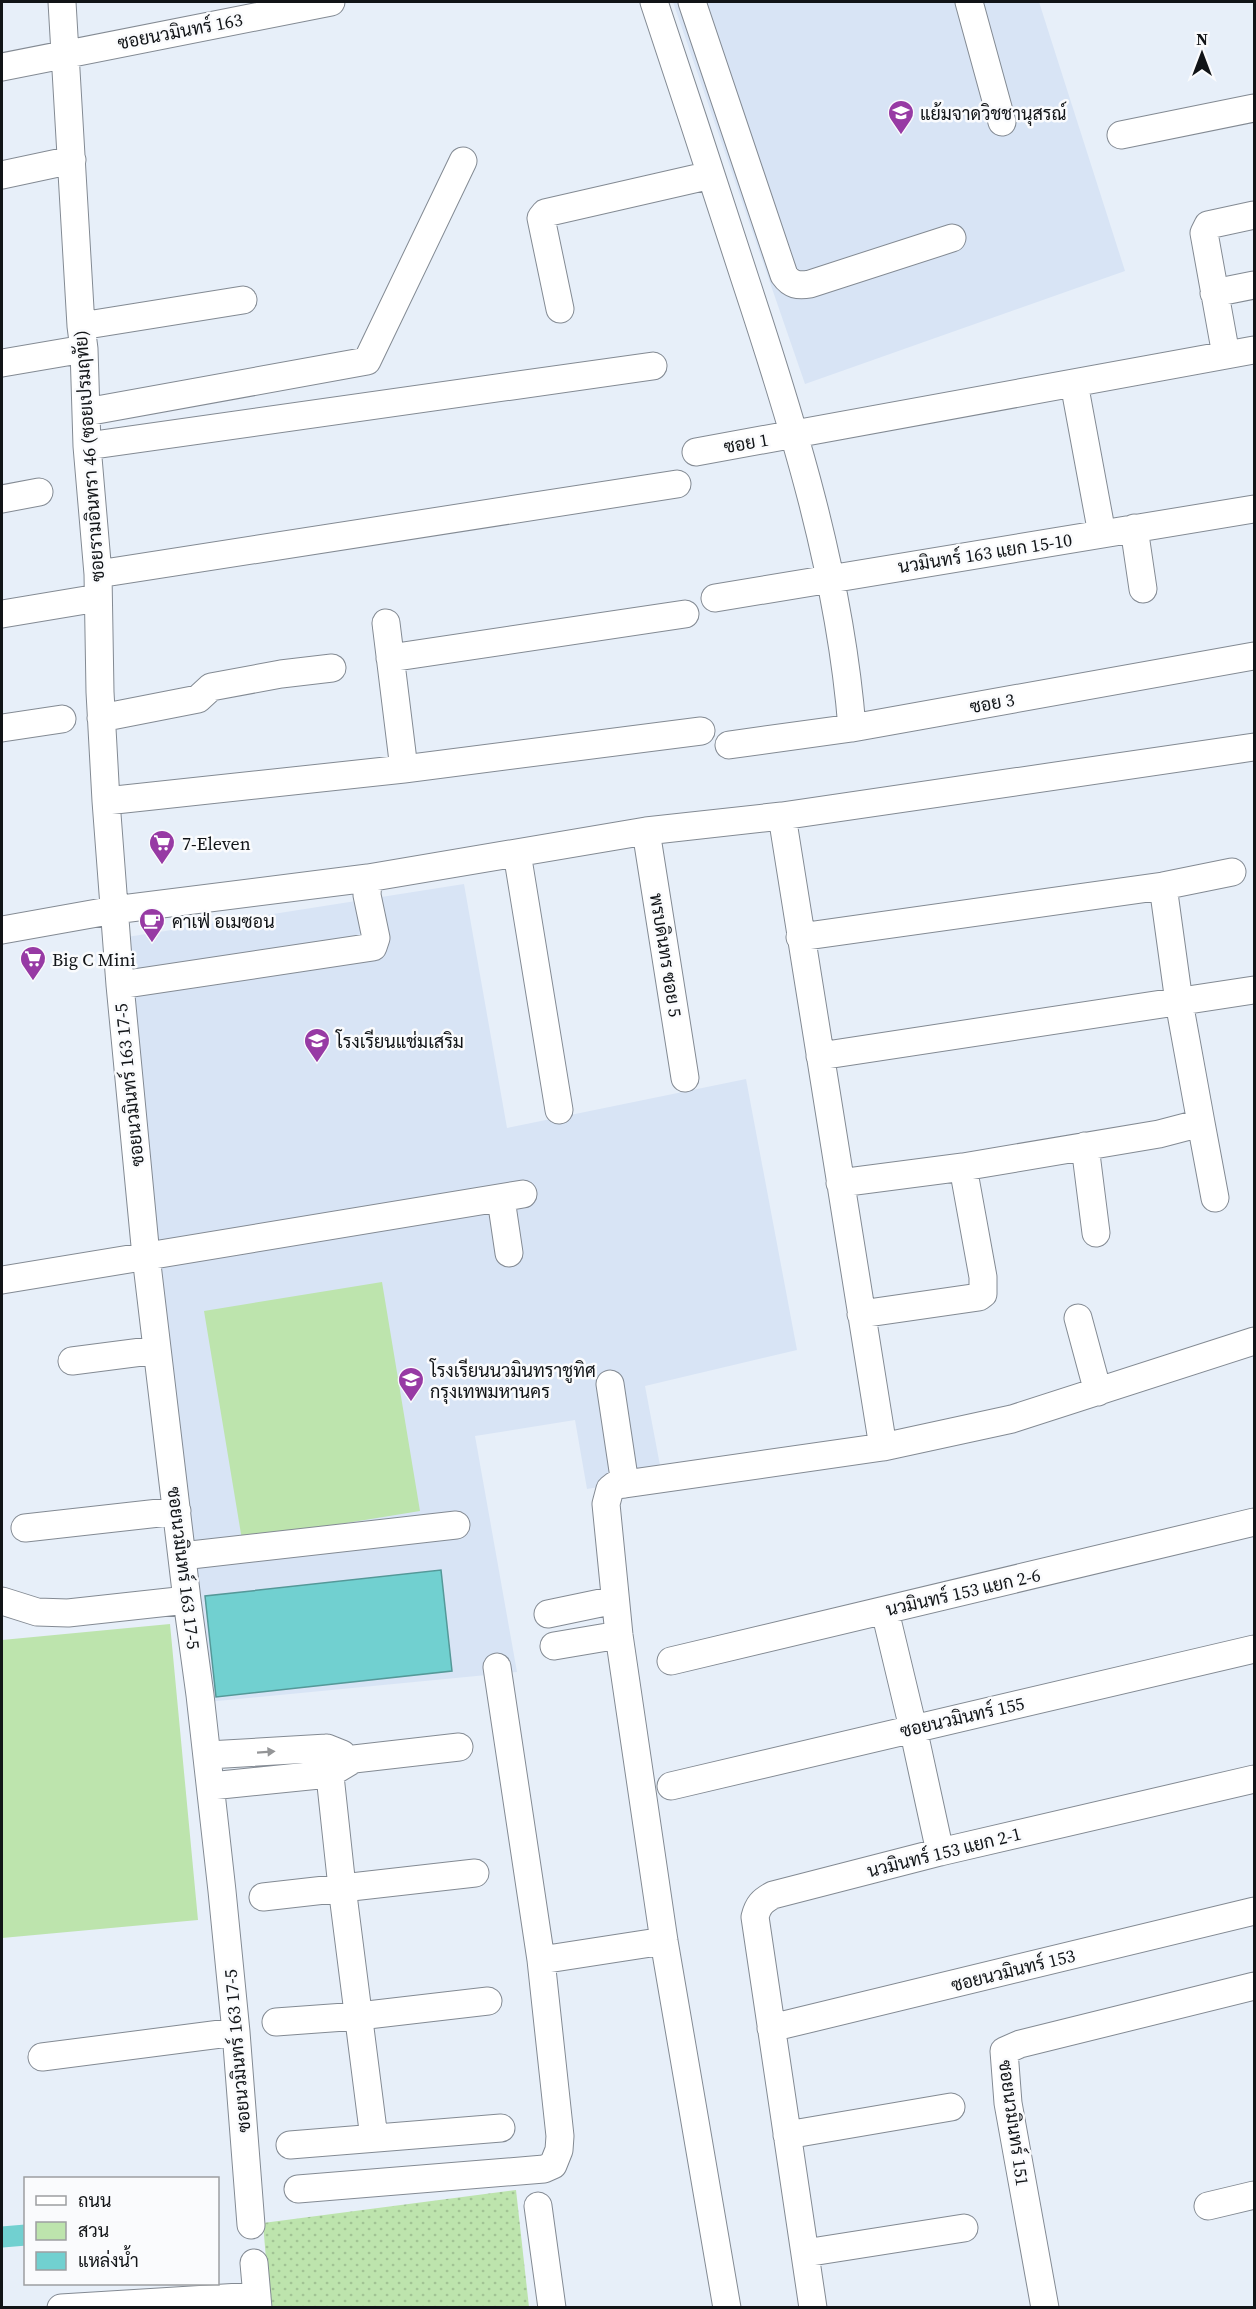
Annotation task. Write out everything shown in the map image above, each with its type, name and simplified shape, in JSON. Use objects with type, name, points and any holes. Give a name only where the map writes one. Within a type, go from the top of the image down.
[{"type":"street","name":"ซอยรามอินทรา 46 (ซอยเปรมฤทัย)","points":[[62,2],[83,338],[87,446],[98,586],[101,718],[114,910]]},
{"type":"street","name":"ซอยนวมินทร์ 163","points":[[2,67],[332,2]]},
{"type":"street","points":[[654,2],[795,434],[831,578],[849,686],[852,729]]},
{"type":"street","points":[[692,2],[784,275],[788,281],[794,285],[810,284],[952,238]]},
{"type":"street","points":[[969,2],[1002,123]]},
{"type":"street","points":[[1121,135],[1254,108]]},
{"type":"street","points":[[2,175],[72,160]]},
{"type":"street","points":[[87,412],[367,361],[464,161]]},
{"type":"street","points":[[560,309],[541,218],[544,213],[711,176]]},
{"type":"street","points":[[1226,355],[1204,233],[1205,228],[1208,225],[1254,215]]},
{"type":"street","points":[[1214,293],[1254,285]]},
{"type":"street","points":[[2,363],[83,338],[243,300]]},
{"type":"street","name":"ซอย 1","points":[[696,452],[1254,350]]},
{"type":"street","points":[[87,446],[653,366]]},
{"type":"street","points":[[1074,383],[1102,534]]},
{"type":"street","points":[[2,614],[98,586],[677,484]]},
{"type":"street","points":[[2,499],[39,492]]},
{"type":"street","name":"นวมินทร์ 163 แยก 15-10","points":[[715,598],[1254,509]]},
{"type":"street","points":[[1134,528],[1143,589]]},
{"type":"street","points":[[390,657],[685,614]]},
{"type":"street","points":[[386,623],[404,769]]},
{"type":"street","name":"ซอย 3","points":[[729,746],[852,729],[1254,656]]},
{"type":"street","points":[[101,718],[198,699],[211,687],[281,674],[332,668]]},
{"type":"street","points":[[2,728],[62,720]]},
{"type":"street","points":[[106,801],[404,769],[701,731]]},
{"type":"street","points":[[2,930],[114,910],[368,878],[646,831],[782,816],[1254,747]]},
{"type":"street","points":[[782,816],[883,1447]]},
{"type":"street","name":"พรบดินทร ซอย 5","points":[[646,831],[685,1078]]},
{"type":"street","points":[[516,853],[559,1110]]},
{"type":"street","points":[[800,937],[1163,886],[1232,872]]},
{"type":"street","points":[[120,985],[373,947],[376,938],[367,895],[368,878]]},
{"type":"street","points":[[1163,886],[1179,1002],[1215,1198]]},
{"type":"street","name":"ซอยนวมินทร์ 163 17-5","points":[[114,910],[146,1256],[208,1755],[236,2032],[251,2225]]},
{"type":"street","points":[[820,1056],[1254,990]]},
{"type":"street","points":[[840,1183],[963,1167],[1159,1134],[1201,1123]]},
{"type":"street","points":[[1085,1146],[1096,1233]]},
{"type":"street","points":[[861,1314],[980,1298],[983,1294],[983,1277],[963,1167]]},
{"type":"street","points":[[2,1280],[512,1197],[509,1252]]},
{"type":"street","points":[[1078,1318],[1098,1392]]},
{"type":"street","points":[[727,2307],[664,1941],[619,1635],[606,1504],[610,1489],[625,1484],[883,1447],[1012,1419],[1254,1341]]},
{"type":"street","points":[[72,1361],[157,1350]]},
{"type":"street","points":[[610,1384],[625,1484]]},
{"type":"street","points":[[25,1528],[177,1511]]},
{"type":"street","name":"นวมินทร์ 153 แยก 2-6","points":[[671,1661],[1254,1522]]},
{"type":"street","points":[[182,1556],[456,1525]]},
{"type":"street","points":[[2,1600],[37,1612],[68,1613],[187,1600]]},
{"type":"street","points":[[548,1614],[615,1600]]},
{"type":"street","points":[[885,1611],[940,1852]]},
{"type":"street","points":[[554,1646],[619,1635]]},
{"type":"street","name":"ซอยนวมินทร์ 155","points":[[671,1786],[1254,1649]]},
{"type":"street","points":[[298,2189],[544,2169],[553,2165],[560,2150],[541,1960],[497,1667]]},
{"type":"street","points":[[211,1786],[329,1774],[354,1759],[459,1747]]},
{"type":"street","points":[[208,1755],[327,1748],[354,1759]]},
{"type":"street","points":[[327,1748],[374,2138]]},
{"type":"street","name":"นวมินทร์ 153 แยก 2-1","points":[[771,2028],[755,1917],[757,1907],[762,1900],[773,1895],[940,1852],[1254,1779]]},
{"type":"street","points":[[263,1898],[475,1873]]},
{"type":"street","name":"ซอยนวมินทร์ 153","points":[[771,2028],[1254,1911]]},
{"type":"street","points":[[541,1960],[664,1941]]},
{"type":"street","name":"ซอยนวมินทร์ 151","points":[[1045,2307],[1008,2103],[1004,2051],[1010,2046],[1254,1986]]},
{"type":"street","points":[[276,2022],[359,2016],[488,2001]]},
{"type":"street","points":[[771,2028],[813,2307]]},
{"type":"street","points":[[42,2057],[236,2032]]},
{"type":"street","points":[[787,2135],[951,2107]]},
{"type":"street","points":[[290,2145],[501,2128]]},
{"type":"street","points":[[1208,2206],[1254,2195]]},
{"type":"street","points":[[538,2206],[552,2307]]},
{"type":"street","points":[[805,2253],[964,2228]]},
{"type":"street","points":[[61,2307],[257,2302],[254,2263]]},
{"type":"shaded area","name":"แย้มจาดวิชชานุสรณ์","points":[[673,2],[1039,2],[1125,271],[805,384]]},
{"type":"shaded area","name":"โรงเรียนนวมินทราชูทิศ กรุงเทพมหานคร","points":[[464,884],[507,1128],[746,1079],[797,1350],[645,1386],[662,1476],[587,1489],[575,1420],[475,1436],[517,1672],[207,1702],[152,1201],[127,937]]},
{"type":"green space","points":[[382,1282],[420,1511],[242,1540],[204,1311]]},
{"type":"green space","points":[[170,1624],[198,1920],[2,1938],[2,1640]]},
{"type":"green space","points":[[516,2190],[529,2307],[270,2307],[263,2223]]},
{"type":"water","points":[[441,1570],[452,1671],[216,1697],[205,1596]]},
{"type":"waterway","points":[[2,2237],[24,2235]]},
{"type":"place","name":"แย้มจาดวิชชานุสรณ์","points":[[901,136]]},
{"type":"place","name":"7-Eleven","points":[[162,866]]},
{"type":"place","name":"คาเฟ่ อเมซอน","points":[[152,944]]},
{"type":"place","name":"Big C Mini","points":[[33,982]]},
{"type":"place","name":"โรงเรียนแช่มเสริม","points":[[317,1064]]},
{"type":"place","name":"โรงเรียนนวมินทราชูทิศ กรุงเทพมหานคร","points":[[411,1403]]}]
